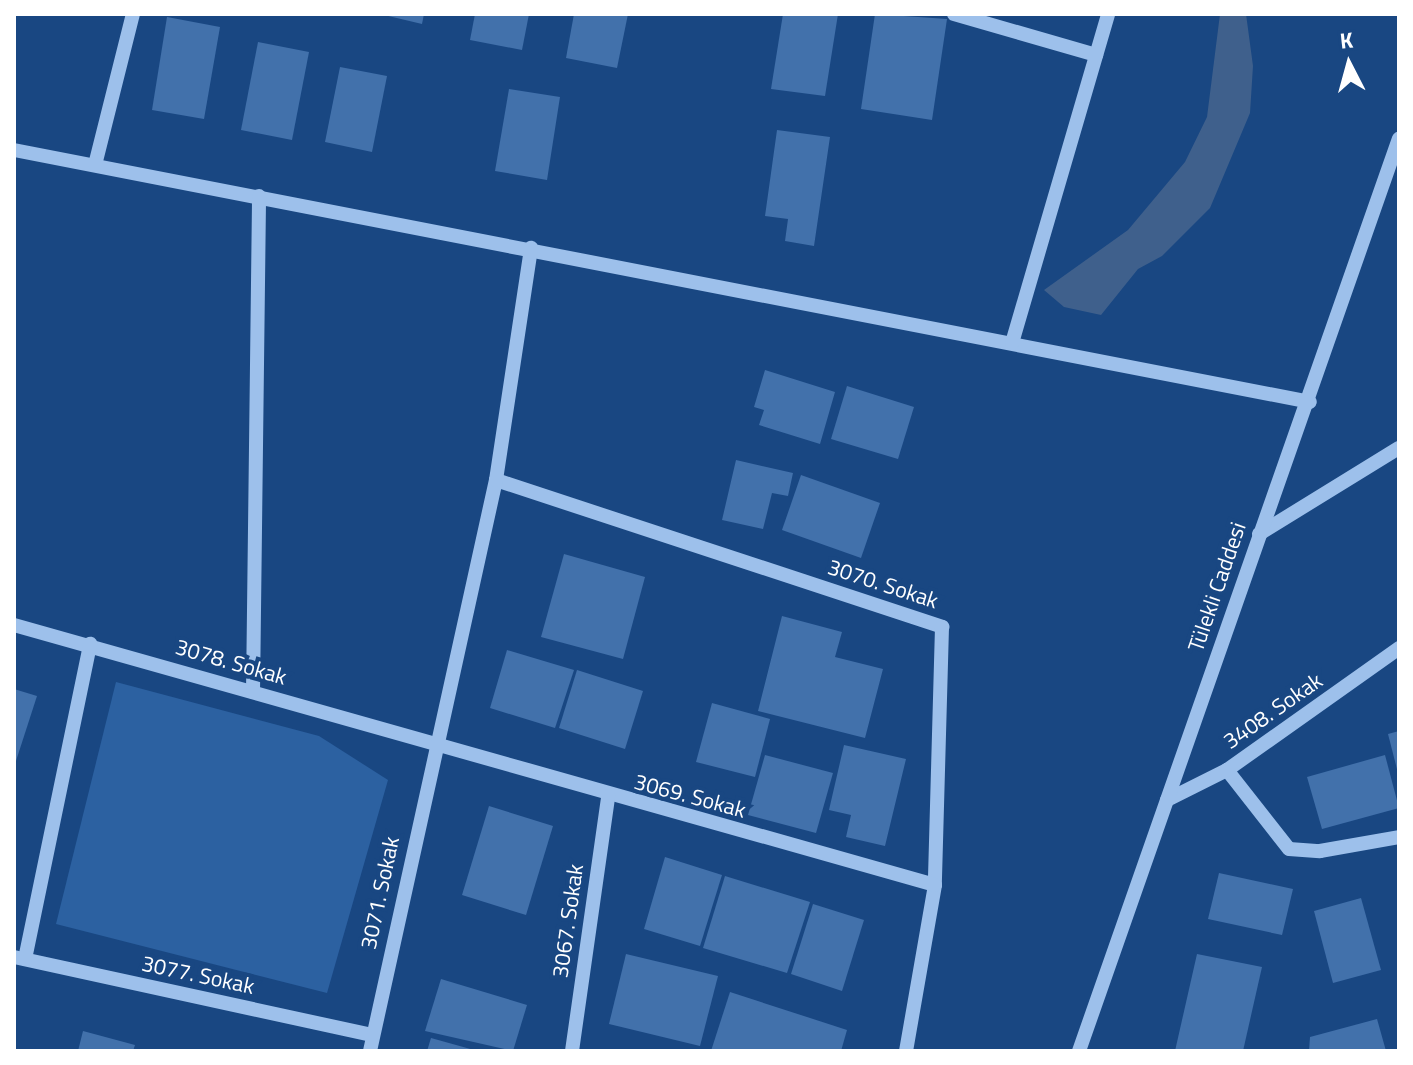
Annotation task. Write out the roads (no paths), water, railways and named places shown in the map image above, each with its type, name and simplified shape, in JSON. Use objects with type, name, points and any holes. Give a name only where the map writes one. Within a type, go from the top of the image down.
[{"type":"street","points":[[95,165],[133,14]]},
{"type":"street","points":[[954,14],[1096,55]]},
{"type":"street","points":[[1012,343],[1108,14]]},
{"type":"street","name":"Tülekli Caddesi","points":[[1079,1051],[1259,534],[1310,402],[1399,138]]},
{"type":"street","points":[[14,150],[531,248],[1310,402]]},
{"type":"street","points":[[253,692],[259,196]]},
{"type":"street","name":"3071. Sokak","points":[[370,1051],[434,744],[496,480],[531,248]]},
{"type":"street","points":[[1259,534],[1399,448]]},
{"type":"street","name":"3070. Sokak","points":[[496,480],[942,627],[935,885],[906,1051]]},
{"type":"street","name":"3078. Sokak","points":[[14,625],[90,644],[434,744]]},
{"type":"street","points":[[20,958],[90,644]]},
{"type":"street","name":"3408. Sokak","points":[[1167,800],[1227,770],[1399,648]]},
{"type":"street","name":"3069. Sokak","points":[[434,744],[608,797],[935,885]]},
{"type":"street","points":[[1227,770],[1289,849],[1320,851],[1399,837]]},
{"type":"street","name":"3067. Sokak","points":[[572,1051],[608,797]]},
{"type":"street","name":"3077. Sokak","points":[[20,958],[373,1035]]}]
